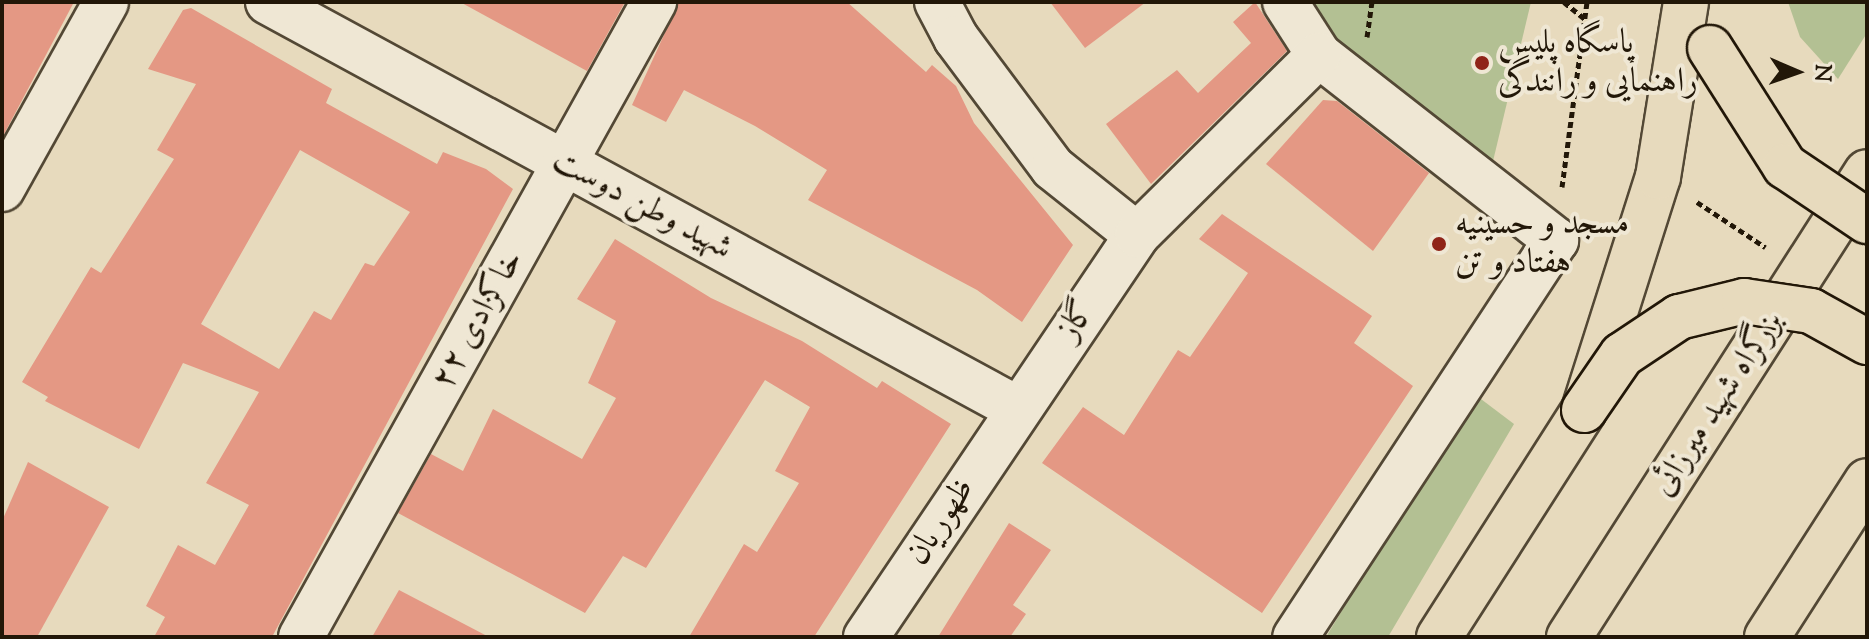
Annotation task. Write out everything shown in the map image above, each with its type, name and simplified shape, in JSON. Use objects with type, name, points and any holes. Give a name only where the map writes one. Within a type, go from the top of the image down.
[{"type":"main road","points":[[1584,410],[1658,177],[1686,2]]},
{"type":"main road","points":[[1710,48],[1785,166],[1867,221]]},
{"type":"main road","name":"بزرگراه شهید میرزائی","points":[[1569,637],[1867,172]]},
{"type":"main road","points":[[1439,637],[1622,355],[1679,317],[1744,301],[1811,311],[1867,342]]},
{"type":"main road","points":[[1767,637],[1867,481]]},
{"type":"street","points":[[2,189],[106,2]]},
{"type":"street","name":"شهید وطن دوست","points":[[268,2],[1016,408]]},
{"type":"street","name":"خاکزادی ۲۲","points":[[301,637],[654,2]]},
{"type":"street","points":[[937,2],[956,38],[1053,168],[1137,235],[1319,55]]},
{"type":"street","points":[[1285,2],[1319,55],[1556,240],[1295,637]]},
{"type":"street","name":"گاز","points":[[1016,408],[1137,235]]},
{"type":"street","name":"ظهوریان","points":[[866,637],[1016,408]]},
{"type":"path","points":[[1564,2],[1585,19]]},
{"type":"path","points":[[1556,240],[1587,2]]},
{"type":"path","points":[[1658,177],[1777,254]]},
{"type":"green space","points":[[1262,2],[1531,2],[1483,203],[1328,84]]},
{"type":"green space","points":[[1788,2],[1867,2],[1867,33],[1838,79],[1800,37]]},
{"type":"green space","points":[[1473,393],[1514,424],[1388,637],[1326,637]]},
{"type":"building","points":[[2,2],[74,2],[2,138]]},
{"type":"building","points":[[460,2],[625,2],[587,71]]},
{"type":"building","points":[[679,2],[847,2],[926,72],[932,65],[956,86],[974,123],[1073,245],[1022,322],[977,290],[808,200],[827,170],[755,126],[684,90],[666,122],[632,105]]},
{"type":"building","points":[[1050,2],[1146,2],[1085,48]]},
{"type":"building","points":[[1255,2],[1287,51],[1151,184],[1106,124],[1177,70],[1198,93],[1251,43],[1233,22]]},
{"type":"building","points":[[191,8],[332,89],[326,103],[437,164],[443,152],[486,169],[513,189],[272,637],[154,637],[165,617],[146,606],[178,545],[215,565],[249,505],[206,483],[259,392],[183,363],[139,449],[45,401],[48,397],[22,382],[91,267],[101,273],[174,159],[157,150],[196,84],[148,69],[183,10]],"holes":[[[300,150],[410,212],[374,266],[365,263],[331,320],[314,311],[279,369],[201,324]]]},
{"type":"building","points":[[1323,100],[1337,101],[1429,173],[1373,251],[1266,164]]},
{"type":"building","points":[[1222,214],[1372,316],[1354,343],[1413,386],[1262,613],[1042,463],[1083,407],[1124,435],[1178,350],[1190,357],[1248,273],[1199,239]]},
{"type":"building","points":[[615,239],[711,298],[802,341],[877,388],[882,381],[951,424],[814,637],[689,637],[744,544],[757,552],[799,483],[775,471],[810,407],[765,380],[646,568],[623,556],[585,613],[398,513],[431,454],[463,471],[493,409],[582,459],[616,398],[588,383],[616,321],[577,299]]},
{"type":"building","points":[[28,462],[109,507],[37,637],[2,637],[2,521]]},
{"type":"building","points":[[1009,523],[1051,550],[1013,605],[1026,614],[1010,637],[938,637]]},
{"type":"building","points":[[399,590],[489,637],[372,637]]},
{"type":"place","name":"پاسگاه پلیس راهنمایی و رانندگی","points":[[1482,63]]},
{"type":"place","name":"مسجد و حسینیه هفتاد و تن","points":[[1439,244]]}]
